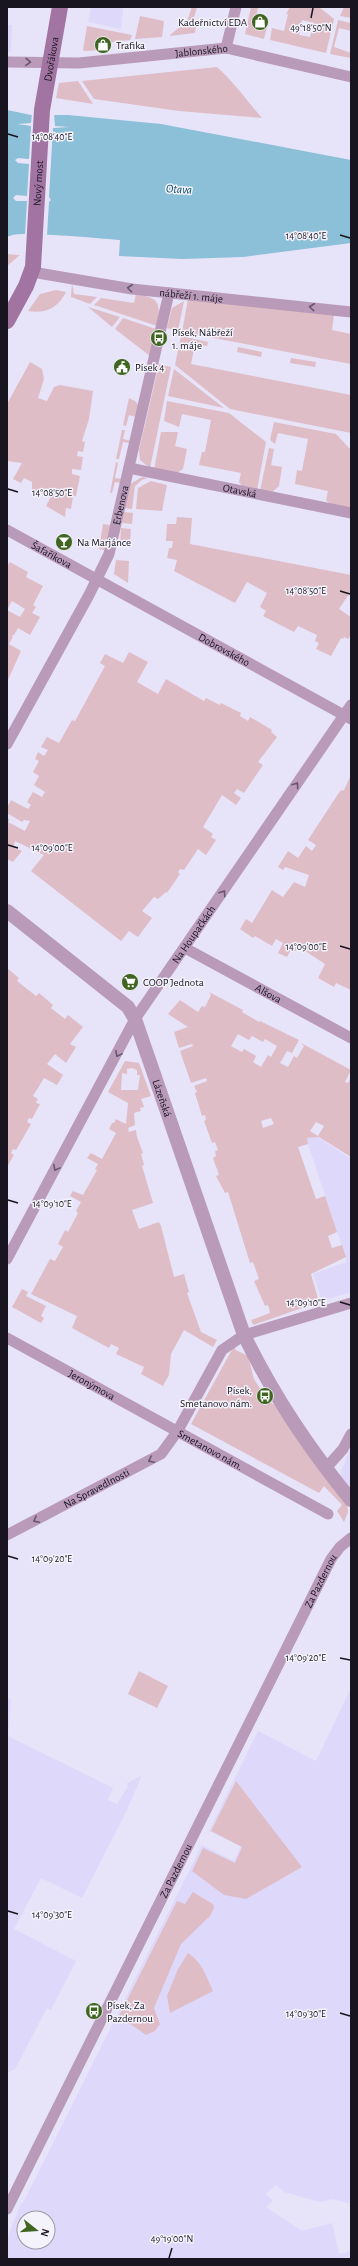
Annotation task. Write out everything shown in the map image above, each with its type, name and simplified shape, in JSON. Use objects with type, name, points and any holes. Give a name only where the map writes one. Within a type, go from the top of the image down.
[{"type":"main road","name":"Dvořákova","points":[[42,110],[60,7]]},
{"type":"main road","name":"Nový most","points":[[32,272],[42,110]]},
{"type":"main road","points":[[7,321],[32,272]]},
{"type":"street","points":[[226,48],[236,7]]},
{"type":"street","name":"Jablonského","points":[[7,62],[84,62],[226,48],[351,77]]},
{"type":"street","name":"nábřeží 1. máje","points":[[32,272],[106,285],[169,293],[351,312]]},
{"type":"street","name":"Erbenova","points":[[7,744],[97,580],[108,554],[169,293]]},
{"type":"street","name":"Otavská","points":[[129,468],[351,513]]},
{"type":"street","name":"Šafaříkova","points":[[7,530],[97,580]]},
{"type":"street","name":"Dobrovského","points":[[97,580],[348,717]]},
{"type":"street","name":"Na Houpačkách","points":[[7,1259],[135,1019],[348,717],[351,705]]},
{"type":"street","name":"Lázeňská","points":[[7,911],[128,1007],[135,1019],[244,1336]]},
{"type":"street","name":"Alšova","points":[[185,948],[351,1038]]},
{"type":"street","name":"Smetanovo nám.","points":[[328,1514],[177,1432],[222,1350],[244,1336],[351,1303]]},
{"type":"street","points":[[244,1336],[262,1372],[326,1468],[351,1500]]},
{"type":"street","name":"Jeronýmova","points":[[7,1338],[177,1432]]},
{"type":"street","name":"Na Spravedlnosti","points":[[7,1535],[161,1454],[177,1432]]},
{"type":"street","points":[[326,1468],[343,1449],[351,1434]]},
{"type":"street","name":"Za Pazdernou","points":[[7,2210],[331,1559],[340,1546],[351,1538]]},
{"type":"shaded area","points":[[91,7],[123,7],[121,29],[88,22]]},
{"type":"shaded area","points":[[192,7],[197,7],[192,25],[196,26],[195,33],[169,36],[187,21]]},
{"type":"shaded area","points":[[251,7],[258,8],[254,24],[267,27],[264,39],[245,34]]},
{"type":"shaded area","points":[[290,7],[319,7],[334,19],[326,53],[270,40],[272,28],[284,31],[288,14],[286,14]],"holes":[[[302,20],[314,23],[310,37],[299,35]]]},
{"type":"shaded area","points":[[344,7],[351,7],[351,18],[340,16]]},
{"type":"shaded area","points":[[140,16],[164,21],[162,37],[135,39]]},
{"type":"shaded area","points":[[338,20],[351,23],[351,31],[339,28],[334,47],[351,53],[351,58],[330,54]]},
{"type":"shaded area","points":[[7,25],[12,25],[11,52],[7,52]]},
{"type":"shaded area","points":[[87,26],[132,35],[130,40],[103,43],[100,50],[85,51],[83,50]]},
{"type":"shaded area","points":[[217,67],[235,85],[262,118],[179,111],[94,99],[82,81]]},
{"type":"shaded area","points":[[78,81],[93,104],[56,98],[59,83]]},
{"type":"shaded area","points":[[7,254],[20,255],[7,266]]},
{"type":"shaded area","points":[[72,283],[74,294],[97,297],[90,304],[71,297]]},
{"type":"shaded area","points":[[56,290],[66,292],[63,298],[51,309],[40,312],[28,311],[40,294]]},
{"type":"shaded area","points":[[136,294],[150,297],[157,303],[159,312],[157,326],[94,305],[101,298],[134,303]]},
{"type":"shaded area","points":[[188,299],[334,315],[332,330],[351,334],[351,364],[182,332]]},
{"type":"shaded area","points":[[184,301],[178,331],[167,328],[172,308]]},
{"type":"shaded area","points":[[88,307],[120,317],[112,327]]},
{"type":"shaded area","points":[[123,318],[156,329],[150,356],[115,329]]},
{"type":"shaded area","points":[[181,336],[208,342],[207,346],[195,344],[191,364],[351,395],[351,433],[230,409],[175,365]]},
{"type":"shaded area","points":[[238,347],[262,352],[261,357],[237,352]]},
{"type":"shaded area","points":[[291,358],[316,362],[315,367],[290,363]]},
{"type":"shaded area","points":[[30,362],[42,369],[44,379],[38,398],[47,401],[54,387],[60,385],[93,391],[89,419],[82,441],[85,442],[83,452],[78,451],[77,456],[83,457],[81,470],[72,469],[72,474],[80,476],[76,496],[73,496],[71,509],[66,508],[65,517],[46,506],[53,493],[48,491],[45,496],[32,489],[32,482],[24,478],[21,483],[13,479],[22,463],[7,461],[7,404]]},
{"type":"shaded area","points":[[159,364],[171,367],[150,468],[140,460],[139,450]]},
{"type":"shaded area","points":[[174,369],[224,408],[168,396]]},
{"type":"shaded area","points":[[129,398],[135,401],[139,406],[136,417],[129,415],[126,426],[123,425]]},
{"type":"shaded area","points":[[167,401],[229,413],[266,442],[257,490],[243,487],[239,482],[241,473],[199,465],[202,452],[205,452],[211,420],[182,414],[179,427],[164,421]]},
{"type":"shaded area","points":[[274,422],[336,434],[351,450],[351,510],[331,505],[326,500],[328,491],[295,484],[297,470],[302,471],[308,439],[278,433],[275,444],[270,440]]},
{"type":"shaded area","points":[[122,430],[125,430],[123,439],[131,441],[130,443],[123,442],[119,459],[116,459]]},
{"type":"shaded area","points":[[161,432],[178,432],[175,446],[187,449],[183,469],[177,473],[154,470]]},
{"type":"shaded area","points":[[269,448],[274,449],[271,465],[282,467],[279,486],[271,493],[260,491]]},
{"type":"shaded area","points":[[116,462],[118,463],[115,478],[122,479],[121,483],[115,482],[112,493],[110,493]]},
{"type":"shaded area","points":[[142,477],[148,478],[142,480],[135,486],[132,509],[124,508],[130,484]]},
{"type":"shaded area","points":[[151,481],[167,485],[162,511],[136,509],[138,488]]},
{"type":"shaded area","points":[[124,512],[133,513],[132,524],[122,523]]},
{"type":"shaded area","points":[[177,517],[192,518],[190,544],[351,575],[351,591],[339,609],[351,617],[351,635],[348,639],[344,637],[343,639],[341,638],[331,656],[316,649],[319,643],[315,641],[317,635],[298,626],[294,632],[263,616],[266,611],[260,607],[267,593],[247,582],[235,603],[174,571],[177,560],[167,558],[169,548],[172,548],[173,541],[166,541],[167,524],[176,524]]},
{"type":"shaded area","points":[[103,524],[110,525],[104,550],[99,549]]},
{"type":"shaded area","points":[[121,528],[131,529],[130,542],[120,542]]},
{"type":"shaded area","points":[[116,560],[129,561],[128,583],[114,574]]},
{"type":"shaded area","points":[[10,562],[28,572],[26,577],[43,586],[33,605],[36,607],[32,613],[40,617],[30,635],[18,628],[14,635],[11,636],[13,637],[9,644],[21,651],[7,682],[7,566]],"holes":[[[12,601],[25,609],[20,617],[7,610]]]},
{"type":"shaded area","points":[[129,652],[148,662],[137,682],[158,694],[166,679],[204,701],[206,698],[220,705],[221,703],[241,713],[240,716],[248,721],[250,717],[272,730],[271,732],[277,737],[258,762],[263,765],[244,793],[237,789],[234,793],[241,798],[236,805],[222,795],[203,827],[213,834],[211,837],[216,840],[206,855],[198,849],[184,870],[180,869],[178,872],[180,874],[167,893],[166,892],[158,899],[154,897],[142,911],[152,918],[138,937],[129,931],[121,941],[31,871],[44,855],[15,841],[13,847],[22,851],[13,862],[7,859],[7,818],[10,820],[8,822],[25,831],[30,821],[24,820],[22,822],[7,813],[7,808],[11,800],[28,809],[31,805],[27,802],[33,792],[42,797],[45,792],[34,785],[39,776],[33,772],[39,761],[35,759],[38,752],[44,756],[48,750],[41,747],[47,737],[59,743],[72,720],[75,721],[105,666],[100,663],[105,654],[123,663]]},
{"type":"shaded area","points":[[351,775],[351,990],[336,983],[334,987],[318,978],[325,964],[299,947],[296,951],[292,948],[287,957],[278,953],[283,943],[276,939],[272,946],[255,936],[253,938],[240,929],[246,919],[252,923],[272,890],[283,897],[294,882],[305,887],[309,875],[285,867],[283,870],[278,867],[288,851],[298,858],[306,846],[312,851],[316,845],[308,840],[340,791],[344,790]]},
{"type":"shaded area","points":[[7,968],[19,978],[17,981],[36,996],[39,993],[53,1005],[51,1008],[65,1019],[68,1015],[83,1027],[70,1044],[76,1047],[66,1063],[55,1054],[47,1064],[63,1075],[57,1085],[44,1078],[33,1096],[38,1099],[36,1103],[40,1104],[32,1119],[29,1118],[27,1122],[31,1124],[16,1150],[13,1149],[11,1153],[14,1155],[7,1167]]},
{"type":"shaded area","points":[[209,992],[243,1010],[242,1012],[259,1022],[260,1021],[299,1040],[292,1053],[287,1051],[280,1063],[288,1067],[294,1056],[297,1058],[304,1046],[301,1043],[351,1070],[345,1082],[348,1083],[351,1078],[351,1157],[319,1137],[307,1138],[308,1144],[298,1147],[316,1199],[325,1196],[337,1232],[328,1236],[332,1248],[342,1245],[346,1257],[311,1274],[319,1302],[253,1325],[251,1320],[270,1313],[268,1305],[265,1306],[254,1281],[259,1279],[253,1262],[250,1263],[228,1192],[225,1193],[216,1176],[219,1175],[213,1158],[216,1156],[215,1151],[218,1150],[215,1142],[212,1143],[204,1121],[206,1120],[205,1115],[202,1116],[195,1093],[197,1092],[194,1086],[207,1081],[206,1078],[191,1083],[180,1051],[193,1046],[192,1044],[179,1048],[174,1032],[188,1027],[168,1014],[180,1000],[198,1012],[202,1006],[205,1007],[211,995]],"holes":[[[238,1034],[249,1040],[252,1036],[263,1042],[265,1039],[277,1046],[271,1057],[268,1055],[261,1067],[253,1062],[256,1056],[244,1049],[242,1052],[231,1046]],[[271,1118],[274,1124],[263,1128],[261,1121]],[[316,1122],[324,1126],[318,1136],[310,1131]]]},
{"type":"shaded area","points":[[125,1061],[139,1063],[151,1096],[141,1099],[144,1107],[140,1108],[141,1111],[134,1113],[135,1125],[128,1128],[129,1132],[136,1130],[143,1153],[141,1154],[144,1165],[142,1166],[153,1203],[132,1210],[139,1229],[159,1222],[174,1277],[184,1274],[189,1292],[187,1293],[201,1332],[217,1340],[213,1347],[184,1330],[171,1354],[169,1375],[163,1386],[141,1374],[144,1367],[116,1354],[119,1348],[111,1344],[109,1348],[72,1328],[77,1316],[31,1294],[50,1259],[55,1261],[63,1247],[58,1244],[65,1230],[68,1232],[78,1213],[76,1211],[81,1202],[70,1196],[73,1191],[83,1195],[97,1170],[95,1169],[98,1164],[87,1158],[91,1153],[102,1159],[116,1133],[109,1129],[112,1123],[114,1123],[116,1119],[126,1124],[128,1103],[108,1092]],"holes":[[[132,1068],[137,1070],[137,1075],[140,1075],[138,1090],[121,1090],[122,1073],[127,1074],[127,1069]]]},
{"type":"shaded area","points":[[318,1137],[351,1159],[351,1292],[322,1301],[313,1274],[347,1262],[306,1138]]},
{"type":"shaded area","points":[[22,1289],[28,1292],[26,1296],[46,1306],[41,1316],[44,1318],[41,1323],[12,1307]]},
{"type":"shaded area","points":[[234,1346],[236,1350],[248,1356],[254,1379],[266,1398],[280,1410],[347,1504],[348,1512],[344,1522],[337,1511],[342,1505],[324,1486],[319,1493],[191,1424]]},
{"type":"shaded area","points":[[351,1446],[351,1489],[340,1475]]},
{"type":"shaded area","points":[[139,1671],[168,1686],[157,1708],[128,1694]]},
{"type":"shaded area","points":[[351,1688],[351,2204],[333,2199],[320,2202],[284,2192],[276,2185],[266,2194],[273,2201],[266,2207],[302,2231],[332,2223],[339,2254],[351,2251],[351,2259],[7,2259],[7,2239],[16,2216],[16,2250],[56,2250],[56,2210],[18,2210],[21,2203],[23,2203],[202,1845],[234,1861],[241,1846],[209,1831],[258,1731],[316,1761]]},
{"type":"shaded area","points":[[7,1697],[11,1700],[8,1736],[113,1788],[108,1800],[117,1804],[128,1786],[126,1784],[142,1775],[126,1812],[82,1898],[41,1878],[14,1929],[76,1961],[51,2010],[47,2008],[15,2069],[7,2073]]},
{"type":"shaded area","points":[[236,1781],[302,1867],[246,1899],[224,1895],[192,1871],[203,1848],[235,1863],[242,1847],[211,1831]]},
{"type":"shaded area","points":[[193,1892],[213,1904],[214,1908],[210,1916],[181,1944],[154,2008],[160,2024],[155,2031],[146,2035],[119,2016],[177,1901],[185,1904]]},
{"type":"shaded area","points":[[188,1953],[200,1965],[213,1991],[170,2013],[167,1996],[178,1969]]},
{"type":"water","name":"Otava","points":[[7,110],[31,115],[68,115],[161,124],[351,160],[351,243],[243,257],[182,259],[119,256],[120,240],[26,234],[7,237]]},
{"type":"pier","points":[[32,113],[54,113],[55,126],[70,127],[53,128],[49,197],[51,200],[49,202],[47,235],[65,238],[11,235],[25,234],[27,201],[16,201],[13,198],[16,195],[27,196],[29,164],[18,163],[15,160],[18,158],[29,159],[31,126],[17,124],[31,123]]},
{"type":"place","name":"Kadeřnictví EDA","points":[[260,22]]},
{"type":"place","name":"Trafika","points":[[103,45]]},
{"type":"place","name":"Písek, Nábřeží 1. máje","points":[[159,338]]},
{"type":"place","name":"Písek 4","points":[[122,367]]},
{"type":"place","name":"Na Marjánce","points":[[64,542]]},
{"type":"place","name":"COOP Jednota","points":[[130,982]]},
{"type":"place","name":"Písek, Smetanovo nám.","points":[[265,1396]]},
{"type":"place","name":"Písek, Za Pazdernou","points":[[94,2011]]}]
